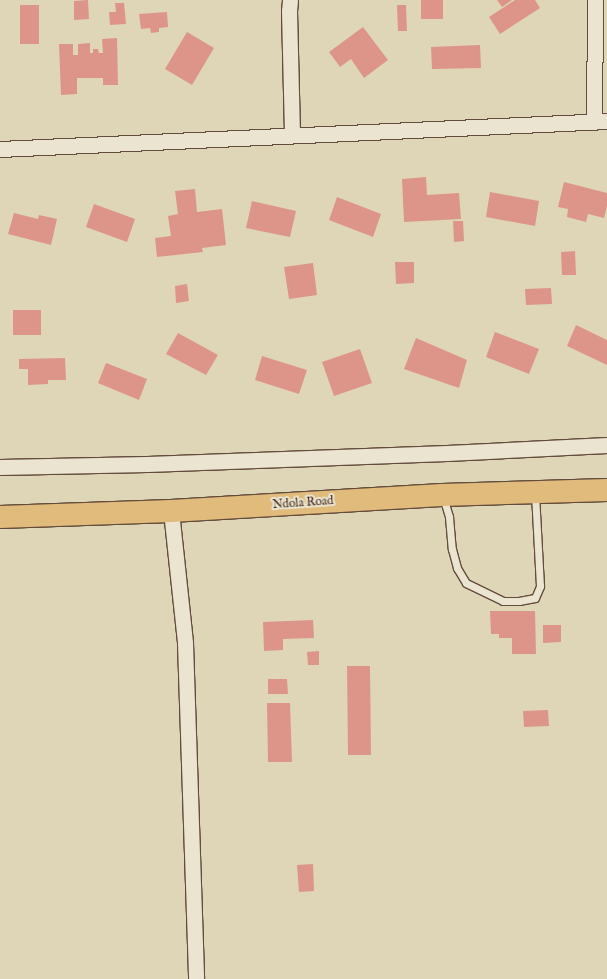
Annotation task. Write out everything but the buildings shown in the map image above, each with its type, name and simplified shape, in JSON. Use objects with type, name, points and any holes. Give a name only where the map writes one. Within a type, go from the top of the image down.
[{"type":"main road","name":"Ndola Road","points":[[0,517],[171,511],[442,495],[607,490]]},
{"type":"street","points":[[290,0],[288,11],[292,135]]},
{"type":"street","points":[[0,149],[600,121],[595,0]]},
{"type":"street","points":[[0,467],[163,464],[607,445]]},
{"type":"street","points":[[171,511],[185,643],[196,979]]},
{"type":"lane","points":[[442,495],[449,516],[452,549],[455,562],[466,583],[503,601],[519,601],[535,598],[540,586],[535,491]]}]
